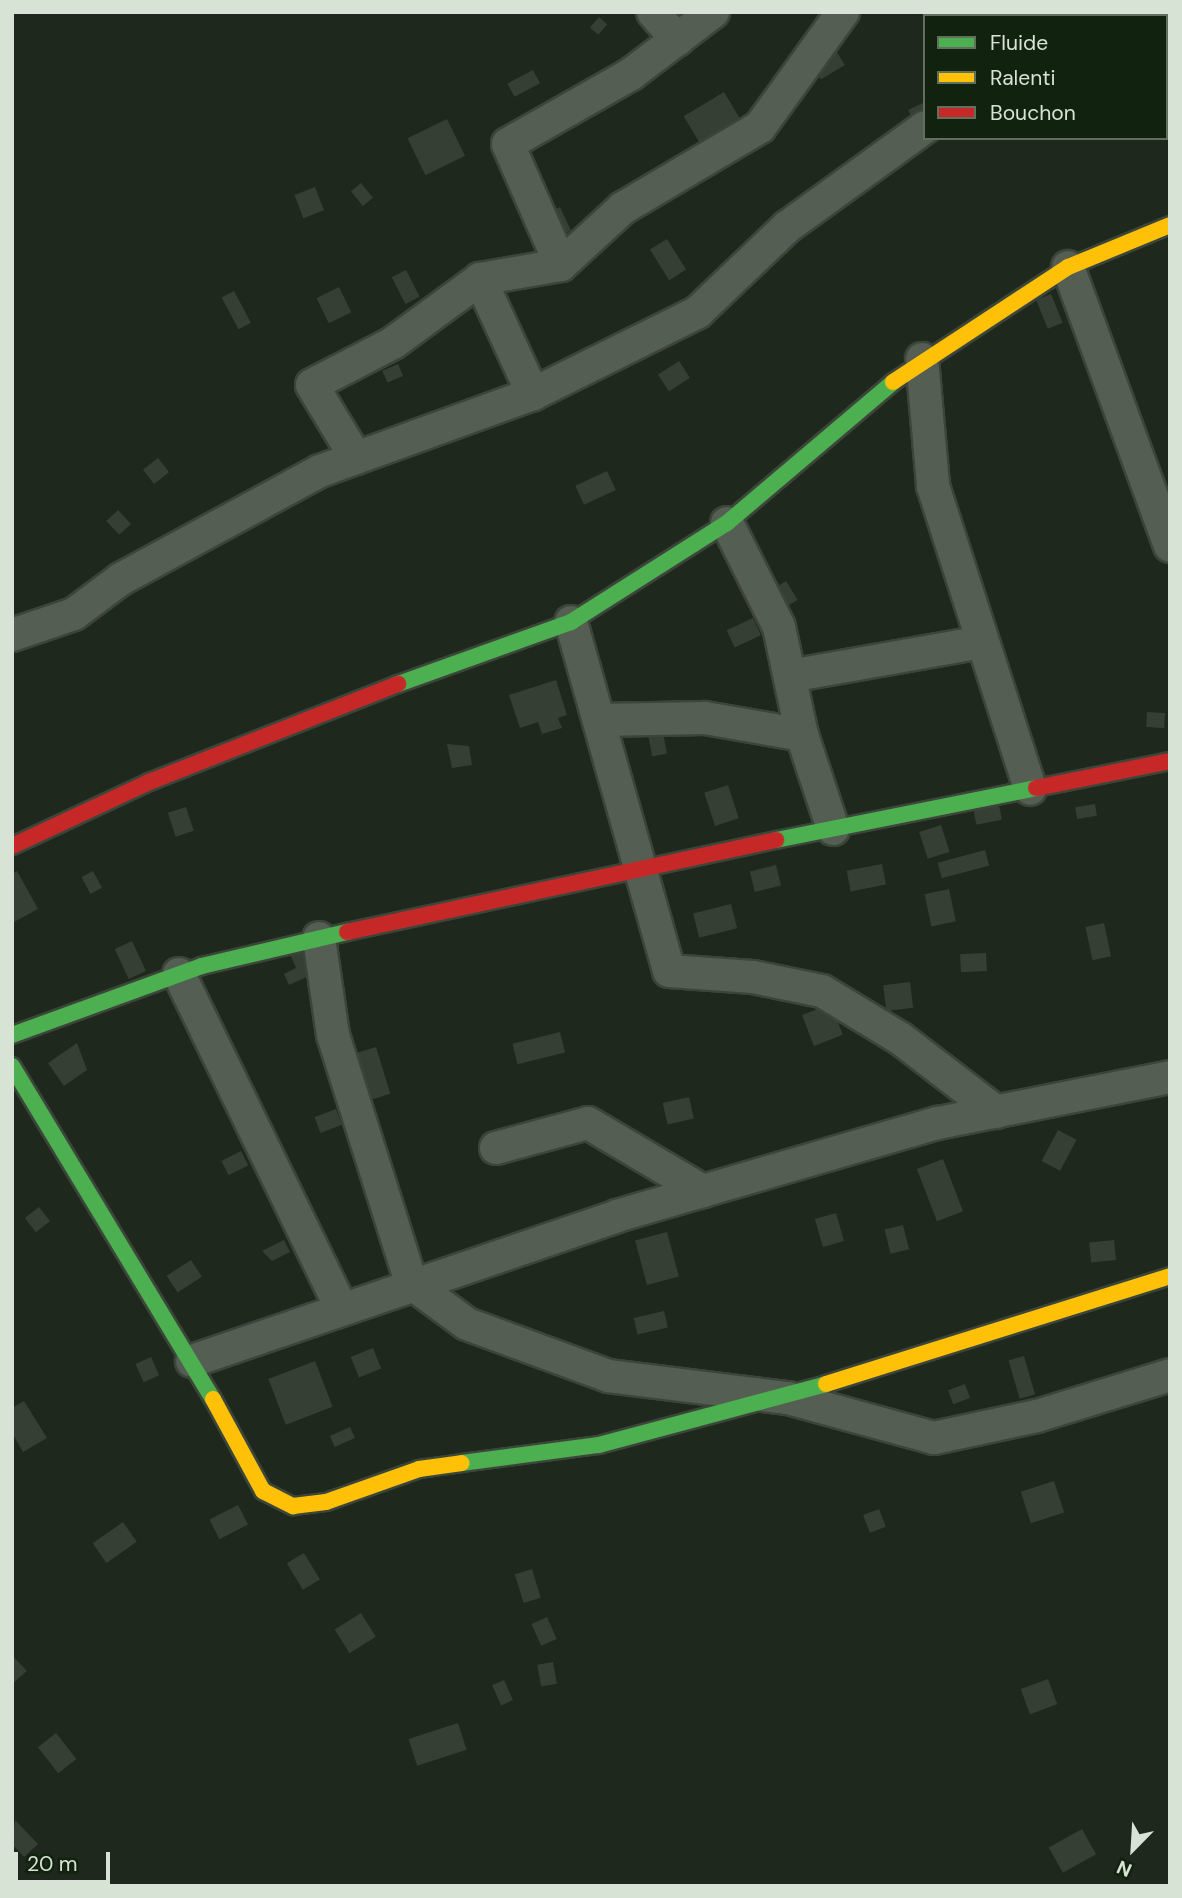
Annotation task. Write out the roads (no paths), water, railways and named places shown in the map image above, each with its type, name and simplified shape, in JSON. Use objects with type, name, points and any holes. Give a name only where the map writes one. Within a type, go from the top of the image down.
[{"type":"street","points":[[653,12],[677,40]]},
{"type":"street","points":[[561,265],[508,144],[631,75],[713,12]]},
{"type":"street","points":[[356,458],[312,385],[393,343],[480,279],[561,265],[623,208],[760,127],[843,12]]},
{"type":"street","points":[[12,635],[74,614],[197,535],[320,471],[533,394],[698,312],[787,227],[923,128]]},
{"type":"street","points":[[12,846],[149,782],[350,701],[571,622],[727,523],[814,444],[922,359],[1068,267],[1170,225]]},
{"type":"street","points":[[1068,267],[1170,546]]},
{"type":"street","points":[[480,279],[533,394]]},
{"type":"street","points":[[922,359],[933,486],[1030,789]]},
{"type":"street","points":[[727,523],[779,627],[802,734],[833,829]]},
{"type":"street","points":[[571,622],[643,867],[670,971],[753,977],[822,991],[901,1039],[996,1112]]},
{"type":"street","points":[[790,676],[982,642]]},
{"type":"street","points":[[600,720],[705,718],[802,734]]},
{"type":"street","points":[[12,1035],[179,974],[320,938],[643,867],[1170,761]]},
{"type":"street","points":[[320,938],[333,1035],[411,1283],[467,1324],[608,1377],[788,1398],[934,1438],[1037,1416],[1170,1375]]},
{"type":"street","points":[[179,974],[341,1307]]},
{"type":"street","points":[[12,1066],[192,1361],[263,1490],[293,1506],[326,1502],[419,1469],[599,1445],[788,1398],[894,1359],[1170,1276]]},
{"type":"street","points":[[192,1361],[411,1283],[703,1191],[996,1112],[1170,1077]]},
{"type":"street","points":[[496,1148],[588,1123],[703,1191]]}]
